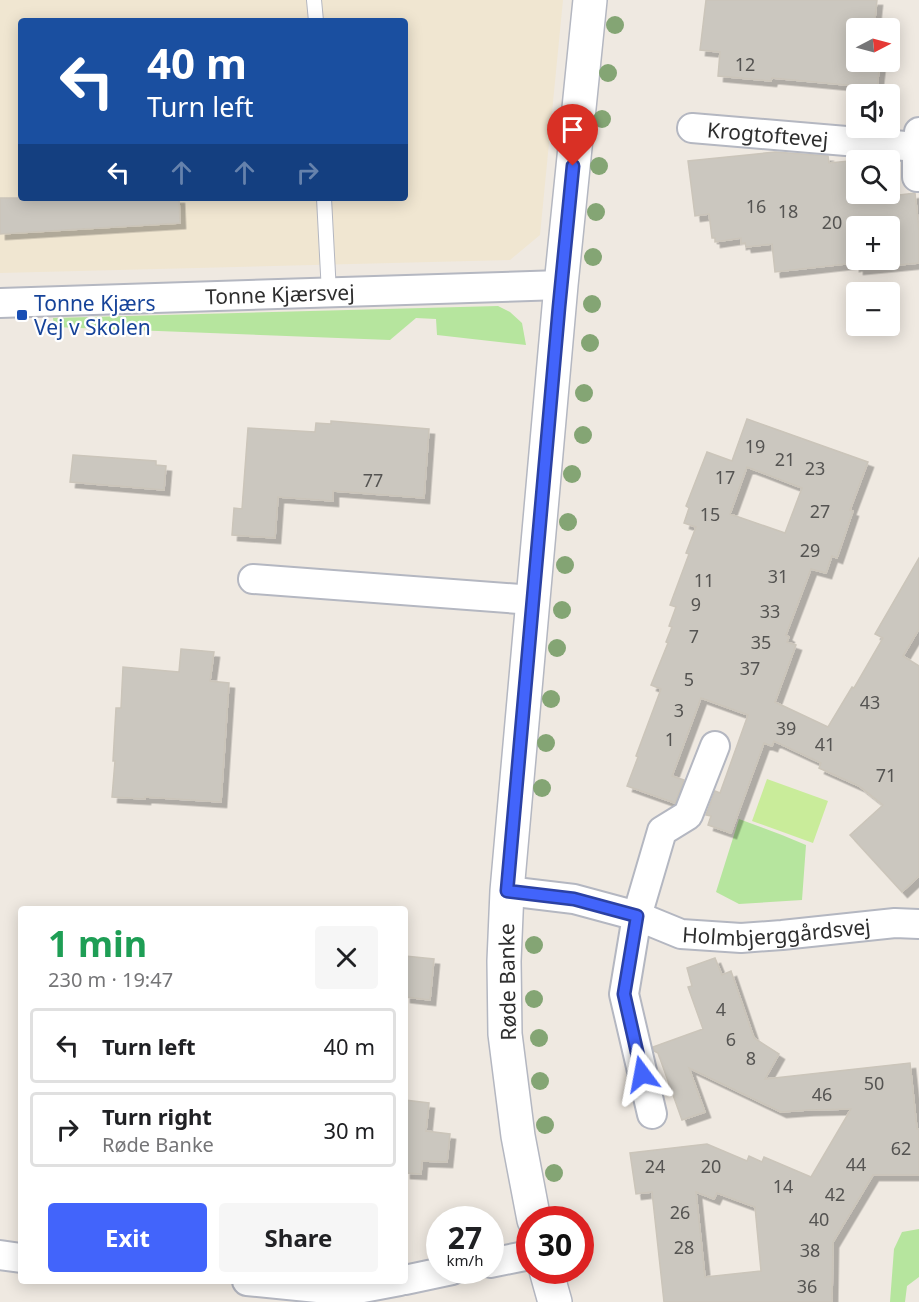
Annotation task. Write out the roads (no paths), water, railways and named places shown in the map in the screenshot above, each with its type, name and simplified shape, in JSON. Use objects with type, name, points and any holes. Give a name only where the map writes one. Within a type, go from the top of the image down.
[{"type":"street","name":"Røde Banke","points":[[531,1206],[518,1136],[505,1034],[504,961],[507,891],[561,285],[590,0]]},
{"type":"street","name":"Krogtoftevej","points":[[692,128],[918,140],[917,177],[919,177]]},
{"type":"street","name":"Tonne Kjærsvej","points":[[0,303],[561,285]]},
{"type":"street","points":[[253,579],[533,600]]},
{"type":"street","points":[[652,1114],[624,994],[637,916],[662,831],[688,815],[715,746]]},
{"type":"street","name":"Holmbjerggårdsvej","points":[[507,891],[574,899],[637,916],[681,934],[741,938],[895,923],[919,924]]},
{"type":"street","points":[[0,1256],[18,1258]]},
{"type":"street","points":[[408,1279],[426,1276]]},
{"type":"street","points":[[241,1302],[244,1284]]},
{"type":"street","points":[[276,1284],[347,1291],[384,1284]]},
{"type":"street","points":[[550,1284],[555,1302]]},
{"type":"lane","points":[[315,0],[315,18]]},
{"type":"lane","points":[[324,201],[329,293]]},
{"type":"place","name":"Tonne Kjærs Vej v Skolen","points":[[22,315]]}]
